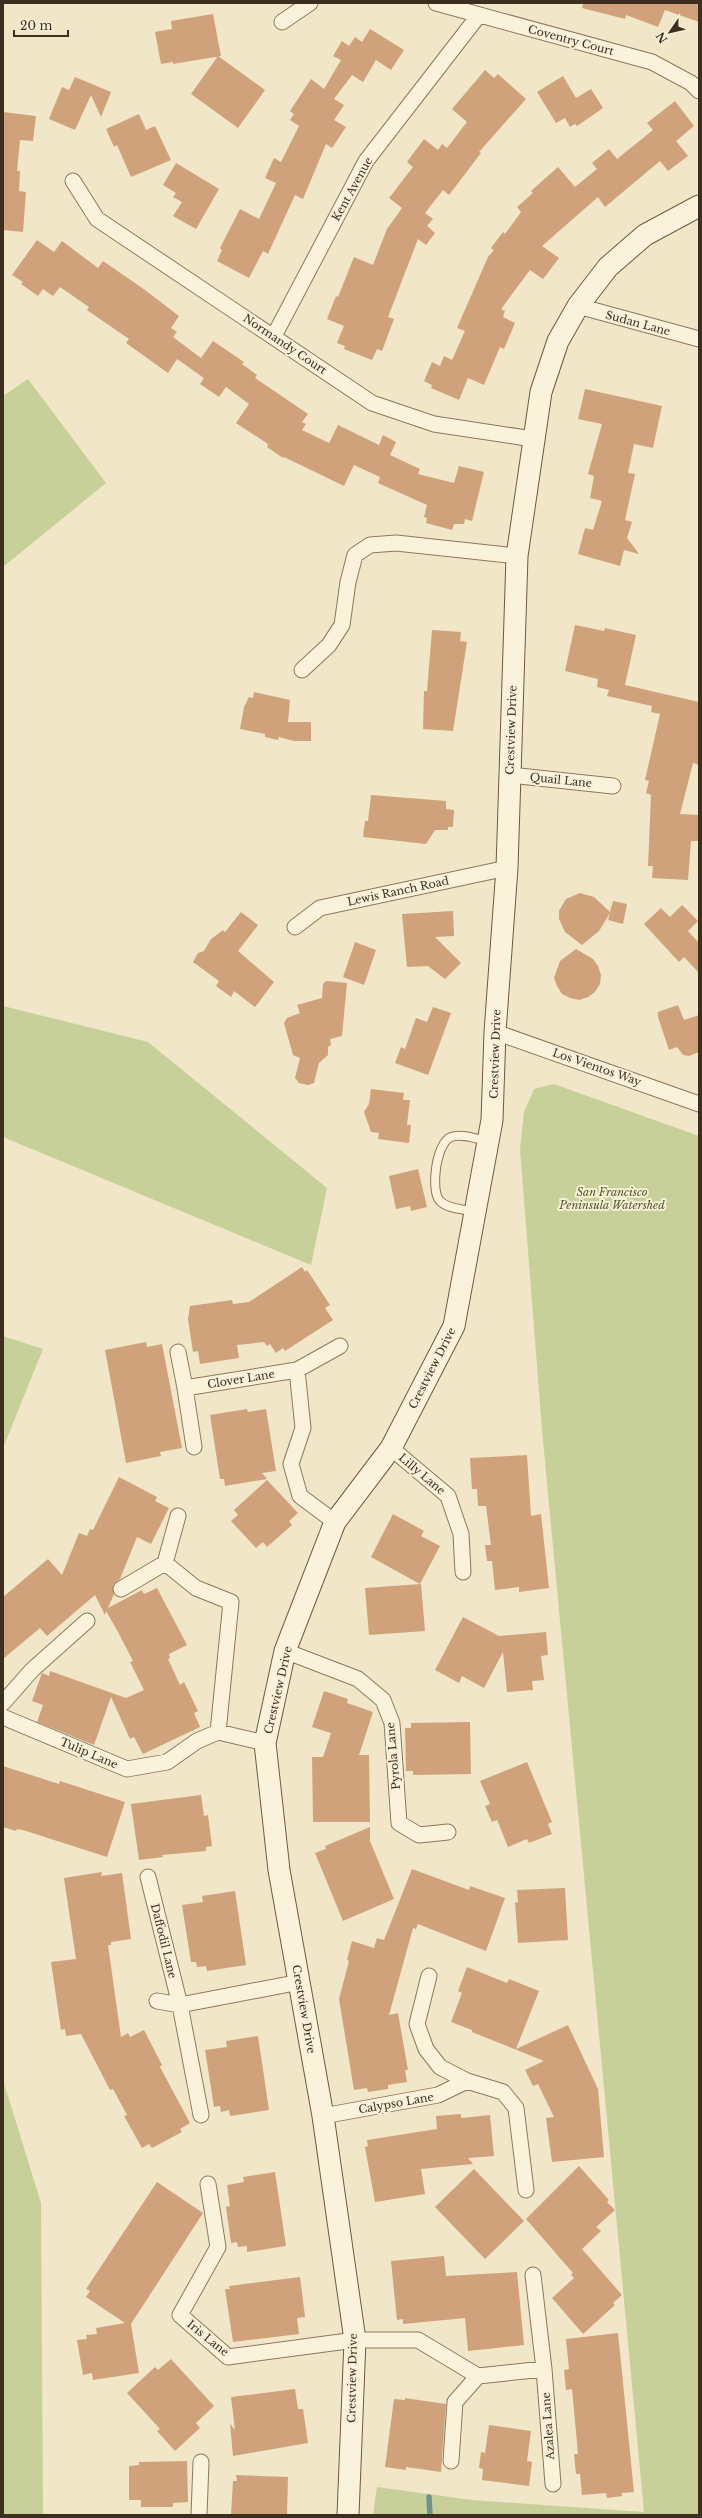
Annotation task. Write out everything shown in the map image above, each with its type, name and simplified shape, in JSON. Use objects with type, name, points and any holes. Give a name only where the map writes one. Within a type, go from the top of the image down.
[{"type":"street","points":[[282,22],[310,3]]},
{"type":"street","name":"Coventry Court","points":[[436,3],[652,62],[691,84],[699,91]]},
{"type":"street","name":"Kent Avenue","points":[[274,336],[366,161],[479,15]]},
{"type":"street","name":"Normandy Court","points":[[73,181],[97,219],[274,336],[372,404],[434,424],[533,439]]},
{"type":"street","name":"Crestview Drive","points":[[348,2515],[355,2340],[323,2116],[279,1870],[265,1743],[285,1651],[335,1522],[391,1448],[454,1326],[492,1120],[495,1032],[507,868],[516,556],[541,392],[558,341],[578,306],[608,267],[645,235],[699,206]]},
{"type":"street","name":"Sudan Lane","points":[[578,306],[699,339]]},
{"type":"street","points":[[302,670],[329,645],[342,625],[348,582],[355,555],[370,545],[396,543],[516,556]]},
{"type":"street","name":"Quail Lane","points":[[510,774],[613,786]]},
{"type":"street","name":"Lewis Ranch Road","points":[[295,928],[320,908],[507,868]]},
{"type":"street","name":"Los Vientos Way","points":[[495,1032],[699,1104]]},
{"type":"street","name":"Clover Lane","points":[[186,1388],[297,1370],[340,1346]]},
{"type":"street","points":[[178,1352],[186,1388],[194,1446]]},
{"type":"street","points":[[297,1370],[303,1428],[291,1464],[300,1496],[335,1522]]},
{"type":"street","name":"Lilly Lane","points":[[391,1448],[448,1496],[461,1534],[463,1572]]},
{"type":"street","points":[[121,1589],[166,1564],[178,1516]]},
{"type":"street","points":[[166,1564],[196,1588],[232,1602],[218,1732],[265,1743]]},
{"type":"street","points":[[3,1703],[32,1670],[87,1621]]},
{"type":"street","name":"Pyrola Lane","points":[[285,1651],[358,1680],[383,1700],[392,1723],[399,1823],[419,1835],[448,1832]]},
{"type":"street","name":"Tulip Lane","points":[[3,1717],[127,1769],[167,1762],[197,1742],[218,1732]]},
{"type":"street","name":"Daffodil Lane","points":[[148,1877],[180,2005],[202,2114]]},
{"type":"street","points":[[429,1976],[418,2024],[426,2049],[440,2067],[467,2081],[503,2092],[516,2108],[526,2190]]},
{"type":"street","points":[[157,2001],[180,2005],[300,1982]]},
{"type":"street","name":"Calypso Lane","points":[[323,2116],[438,2096],[467,2081]]},
{"type":"street","name":"Iris Lane","points":[[208,2184],[218,2247],[180,2315],[228,2357],[355,2340]]},
{"type":"street","name":"Azalea Lane","points":[[532,2275],[544,2369],[553,2484]]},
{"type":"street","points":[[355,2340],[418,2340],[478,2376],[544,2369]]},
{"type":"street","points":[[451,2461],[455,2402],[478,2376]]},
{"type":"street","points":[[199,2515],[201,2462]]},
{"type":"lane","points":[[476,1212],[446,1206],[437,1197],[435,1187],[439,1151],[443,1142],[451,1137],[461,1136],[488,1142]]},
{"type":"green space","points":[[28,379],[106,483],[3,567],[3,396]]},
{"type":"green space","points":[[3,1006],[148,1042],[327,1188],[311,1265],[3,1137]]},
{"type":"green space","name":"San Francisco Peninsula Watershed","points":[[554,1084],[699,1136],[699,2515],[373,2515],[377,2487],[472,2500],[644,2512],[542,1430],[520,1149],[524,1112],[534,1089]]},
{"type":"green space","points":[[3,1336],[43,1349],[3,1448]]},
{"type":"green space","points":[[3,2080],[41,2203],[43,2515],[3,2515]]},
{"type":"building","points":[[583,3],[699,3],[699,22],[665,10],[658,27],[626,15],[625,19],[582,8]]},
{"type":"building","points":[[213,14],[221,56],[173,64],[173,62],[161,64],[155,32],[172,29],[171,21]]},
{"type":"building","points":[[370,29],[404,50],[391,70],[376,60],[363,82],[352,75],[334,99],[344,105],[334,120],[346,127],[332,148],[326,144],[303,199],[295,195],[268,254],[263,251],[249,278],[217,261],[222,250],[220,248],[240,209],[259,219],[276,183],[265,178],[274,158],[281,162],[299,126],[290,120],[294,114],[290,111],[311,79],[324,89],[341,60],[333,56],[342,41],[349,46],[355,37],[362,42]]},
{"type":"building","points":[[218,56],[265,90],[238,128],[191,94]]},
{"type":"building","points":[[485,70],[494,78],[498,74],[526,99],[479,152],[481,153],[449,195],[443,190],[425,213],[433,219],[427,226],[435,233],[426,245],[418,239],[388,317],[394,319],[382,351],[377,349],[372,360],[344,349],[345,346],[337,343],[344,326],[327,319],[336,296],[338,297],[354,257],[373,265],[387,229],[402,208],[389,198],[413,167],[407,162],[424,139],[438,150],[442,144],[447,148],[467,122],[452,109]]},
{"type":"building","points":[[563,76],[576,98],[591,89],[603,108],[577,126],[575,124],[570,127],[565,118],[556,123],[537,92]]},
{"type":"building","points":[[75,77],[111,92],[101,117],[91,95],[75,130],[49,119],[62,87],[69,90]]},
{"type":"building","points":[[675,101],[694,126],[676,141],[688,156],[668,171],[660,161],[605,207],[598,197],[542,246],[559,258],[543,279],[530,270],[501,309],[505,311],[503,317],[515,323],[504,349],[500,347],[484,385],[468,378],[459,400],[431,388],[432,385],[424,381],[432,362],[440,366],[444,356],[452,360],[465,331],[457,328],[488,257],[494,250],[491,248],[503,232],[505,234],[521,212],[517,207],[533,193],[531,191],[558,167],[575,187],[597,169],[592,163],[609,149],[617,159],[653,130],[647,123]]},
{"type":"building","points":[[3,112],[36,116],[33,141],[20,140],[17,171],[20,171],[19,191],[26,192],[23,232],[3,230]]},
{"type":"building","points":[[139,114],[146,130],[155,126],[171,160],[131,177],[117,145],[114,147],[106,129]]},
{"type":"building","points":[[176,163],[219,189],[196,229],[173,216],[182,202],[173,197],[176,193],[163,185]]},
{"type":"building","points":[[37,240],[54,252],[62,241],[98,268],[103,261],[145,290],[179,316],[171,328],[177,332],[173,337],[201,358],[213,341],[244,362],[242,364],[257,375],[255,378],[308,414],[302,422],[306,424],[302,430],[329,443],[338,425],[379,445],[383,435],[396,442],[390,455],[420,469],[418,474],[454,483],[459,466],[484,472],[472,521],[465,519],[464,524],[454,524],[452,530],[426,523],[427,518],[424,517],[427,505],[378,483],[380,477],[354,465],[344,486],[284,457],[283,458],[267,447],[268,444],[236,423],[249,404],[226,387],[219,397],[200,384],[204,378],[177,359],[168,373],[126,343],[129,339],[87,310],[89,307],[60,287],[53,296],[43,289],[38,296],[21,284],[23,282],[12,275]]},
{"type":"building","points":[[585,389],[662,406],[653,448],[634,444],[628,473],[635,474],[625,520],[632,522],[627,538],[639,554],[624,550],[620,566],[578,554],[585,528],[593,530],[602,501],[590,498],[594,476],[588,474],[602,424],[578,419]]},
{"type":"building","points":[[575,625],[604,631],[605,628],[636,635],[625,685],[699,702],[699,765],[693,763],[680,814],[699,815],[699,841],[691,841],[688,880],[652,878],[653,866],[648,866],[651,795],[646,793],[649,781],[645,780],[660,714],[651,712],[652,706],[607,696],[609,690],[597,687],[598,679],[565,671]]},
{"type":"building","points":[[432,630],[461,632],[460,641],[467,642],[453,731],[423,729],[424,691],[427,691]]},
{"type":"building","points":[[254,692],[290,700],[288,722],[311,722],[311,741],[294,741],[279,737],[278,740],[265,737],[265,734],[240,729],[244,707],[249,697],[253,698]]},
{"type":"building","points":[[371,795],[446,801],[446,809],[454,810],[453,827],[448,827],[448,830],[435,830],[426,844],[363,837],[365,821],[368,821]]},
{"type":"building","points":[[580,893],[594,897],[610,912],[613,901],[627,904],[623,924],[608,920],[610,913],[599,931],[582,945],[565,932],[559,919],[559,911],[566,899]]},
{"type":"building","points":[[682,905],[698,921],[688,931],[699,943],[699,973],[684,957],[679,962],[644,924],[661,908],[670,917]]},
{"type":"building","points":[[453,911],[454,936],[435,937],[461,963],[445,979],[428,966],[407,967],[402,914]]},
{"type":"building","points":[[241,912],[258,925],[238,951],[274,982],[255,1007],[234,991],[231,997],[216,986],[219,981],[193,962],[198,953],[204,951],[211,939],[223,930],[225,932]]},
{"type":"building","points":[[355,942],[376,950],[364,985],[343,977]]},
{"type":"building","points":[[576,949],[593,959],[598,966],[601,975],[600,984],[595,992],[588,997],[579,1000],[562,994],[554,978],[560,961]]},
{"type":"building","points":[[326,981],[347,983],[342,1036],[330,1039],[331,1045],[328,1047],[328,1055],[319,1063],[314,1083],[308,1085],[299,1083],[295,1078],[300,1058],[293,1055],[284,1023],[287,1018],[300,1013],[297,1005],[322,998],[323,984]]},
{"type":"building","points":[[678,1005],[684,1020],[699,1015],[699,1052],[689,1056],[683,1055],[677,1047],[669,1050],[658,1017],[658,1012]]},
{"type":"building","points":[[433,1007],[451,1013],[428,1075],[395,1063],[401,1047],[405,1049],[416,1018],[427,1022]]},
{"type":"building","points":[[371,1089],[404,1093],[403,1100],[410,1100],[407,1125],[411,1125],[409,1143],[378,1139],[379,1133],[371,1132],[364,1112],[369,1104]]},
{"type":"building","points":[[418,1169],[427,1207],[411,1211],[410,1206],[396,1209],[389,1176]]},
{"type":"building","points":[[302,1267],[305,1272],[307,1270],[330,1305],[325,1308],[333,1320],[285,1351],[283,1348],[276,1353],[270,1344],[267,1346],[264,1342],[237,1345],[239,1358],[200,1364],[198,1351],[193,1352],[188,1319],[190,1306],[232,1300],[233,1304],[249,1302]]},
{"type":"building","points":[[146,1342],[147,1347],[162,1344],[182,1448],[160,1452],[161,1456],[126,1463],[105,1350]]},
{"type":"building","points":[[247,1409],[248,1412],[266,1409],[276,1471],[262,1473],[267,1479],[225,1486],[224,1479],[220,1479],[210,1415]]},
{"type":"building","points":[[527,1455],[531,1516],[541,1514],[549,1588],[519,1592],[519,1587],[495,1590],[492,1561],[487,1561],[485,1545],[491,1545],[486,1506],[478,1506],[477,1489],[472,1489],[470,1458]]},
{"type":"building","points":[[119,1477],[157,1497],[155,1501],[169,1508],[151,1544],[137,1537],[120,1579],[113,1585],[114,1594],[108,1608],[142,1590],[144,1594],[157,1588],[187,1645],[169,1654],[170,1658],[168,1659],[180,1685],[184,1682],[198,1711],[194,1713],[200,1727],[143,1754],[134,1737],[130,1739],[111,1697],[94,1745],[37,1722],[43,1705],[32,1701],[42,1673],[49,1676],[50,1671],[126,1698],[144,1690],[130,1662],[133,1661],[106,1611],[105,1615],[95,1595],[47,1636],[40,1628],[3,1659],[3,1597],[48,1559],[62,1575],[79,1533],[87,1536],[90,1529],[93,1530]]},
{"type":"building","points":[[267,1480],[298,1513],[289,1521],[292,1525],[267,1547],[263,1542],[256,1548],[231,1521],[238,1515],[234,1510]]},
{"type":"building","points":[[393,1514],[424,1531],[421,1536],[440,1546],[420,1584],[371,1557]]},
{"type":"building","points":[[421,1584],[425,1631],[369,1635],[365,1588]]},
{"type":"building","points":[[463,1617],[499,1636],[546,1632],[548,1655],[541,1656],[544,1680],[532,1681],[533,1690],[507,1692],[503,1652],[484,1688],[462,1676],[459,1683],[435,1670]]},
{"type":"building","points":[[324,1691],[348,1699],[347,1703],[373,1712],[359,1755],[369,1755],[370,1822],[313,1822],[312,1757],[323,1757],[331,1733],[312,1727]]},
{"type":"building","points":[[470,1722],[471,1774],[413,1775],[413,1771],[406,1771],[405,1728],[411,1728],[411,1723]]},
{"type":"building","points":[[527,1762],[552,1822],[548,1824],[552,1834],[529,1843],[527,1839],[508,1847],[497,1820],[492,1822],[485,1806],[490,1804],[480,1781]]},
{"type":"building","points":[[3,1766],[59,1784],[60,1781],[125,1802],[107,1857],[23,1830],[17,1829],[16,1831],[3,1827]]},
{"type":"building","points":[[201,1795],[204,1816],[208,1815],[212,1846],[206,1847],[206,1851],[162,1855],[163,1857],[139,1860],[131,1804]]},
{"type":"building","points":[[370,1827],[370,1841],[394,1899],[343,1921],[315,1853],[326,1849],[325,1846]]},
{"type":"building","points":[[412,1869],[469,1890],[470,1886],[505,1898],[486,1951],[418,1924],[416,1929],[413,1928],[389,2015],[398,2013],[408,2070],[405,2070],[407,2082],[388,2085],[388,2089],[368,2092],[367,2088],[354,2090],[339,1999],[349,1961],[347,1960],[352,1941],[374,1948],[377,1938],[384,1940]]},
{"type":"building","points":[[102,1872],[101,1876],[122,1873],[131,1939],[111,1942],[111,1945],[108,1945],[121,2037],[128,2033],[130,2037],[144,2030],[162,2065],[160,2067],[190,2123],[180,2129],[182,2132],[152,2148],[149,2144],[142,2148],[124,2116],[127,2115],[113,2089],[110,2090],[81,2034],[66,2036],[65,2029],[61,2030],[51,1962],[76,1959],[64,1878]]},
{"type":"building","points":[[565,1888],[568,1940],[518,1943],[515,1902],[518,1903],[517,1890]]},
{"type":"building","points":[[235,1891],[246,1965],[207,1971],[206,1966],[197,1967],[196,1962],[191,1962],[182,1905],[203,1902],[202,1896]]},
{"type":"building","points":[[467,1967],[507,1983],[509,1979],[539,1991],[516,2049],[568,2025],[598,2089],[604,2157],[552,2162],[546,2118],[554,2117],[538,2084],[533,2086],[525,2070],[544,2061],[451,2022],[462,1993],[458,1991]]},
{"type":"building","points":[[258,2036],[269,2110],[230,2116],[229,2110],[221,2112],[220,2106],[214,2107],[205,2050],[227,2047],[226,2041]]},
{"type":"building","points":[[461,2114],[461,2118],[490,2115],[494,2156],[468,2158],[473,2164],[421,2169],[425,2194],[375,2202],[365,2147],[368,2146],[367,2140],[437,2129],[436,2116]]},
{"type":"building","points":[[579,2166],[609,2200],[607,2202],[615,2210],[596,2227],[601,2231],[582,2249],[622,2295],[613,2303],[615,2305],[583,2334],[552,2298],[574,2278],[571,2275],[573,2273],[526,2219]]},
{"type":"building","points":[[474,2169],[524,2221],[485,2259],[435,2207]]},
{"type":"building","points":[[275,2172],[286,2246],[247,2252],[247,2246],[238,2247],[237,2242],[231,2243],[226,2207],[230,2206],[227,2185],[244,2182],[243,2177]]},
{"type":"building","points":[[157,2182],[203,2213],[131,2324],[139,2373],[93,2380],[92,2373],[83,2375],[77,2340],[87,2339],[86,2335],[97,2334],[96,2328],[125,2323],[86,2297],[90,2291],[86,2289]]},
{"type":"building","points":[[444,2256],[446,2276],[517,2272],[524,2345],[468,2351],[465,2318],[403,2324],[403,2319],[397,2320],[391,2261]]},
{"type":"building","points":[[300,2277],[305,2317],[297,2318],[299,2334],[233,2342],[225,2289],[230,2289],[229,2286]]},
{"type":"building","points":[[618,2333],[634,2492],[622,2493],[622,2496],[607,2498],[606,2493],[582,2495],[580,2474],[576,2474],[574,2454],[578,2454],[572,2389],[566,2390],[564,2370],[569,2369],[566,2339]]},
{"type":"building","points":[[171,2359],[214,2406],[196,2423],[200,2428],[175,2451],[157,2431],[160,2429],[127,2393],[155,2367],[158,2370]]},
{"type":"building","points":[[295,2389],[298,2409],[303,2409],[308,2443],[233,2456],[230,2424],[235,2430],[231,2397]]},
{"type":"building","points":[[405,2398],[446,2404],[441,2472],[406,2467],[406,2470],[385,2467],[394,2399],[405,2400]]},
{"type":"building","points":[[489,2425],[531,2431],[527,2461],[532,2462],[529,2486],[482,2480],[483,2469],[479,2468],[481,2452],[485,2453]]},
{"type":"building","points":[[187,2461],[188,2502],[173,2503],[173,2507],[141,2507],[141,2500],[129,2500],[129,2466],[139,2465],[139,2462]]},
{"type":"building","points":[[236,2475],[288,2477],[287,2515],[231,2515],[233,2481],[237,2481]]},
{"type":"waterway","points":[[429,2497],[430,2515]]}]
